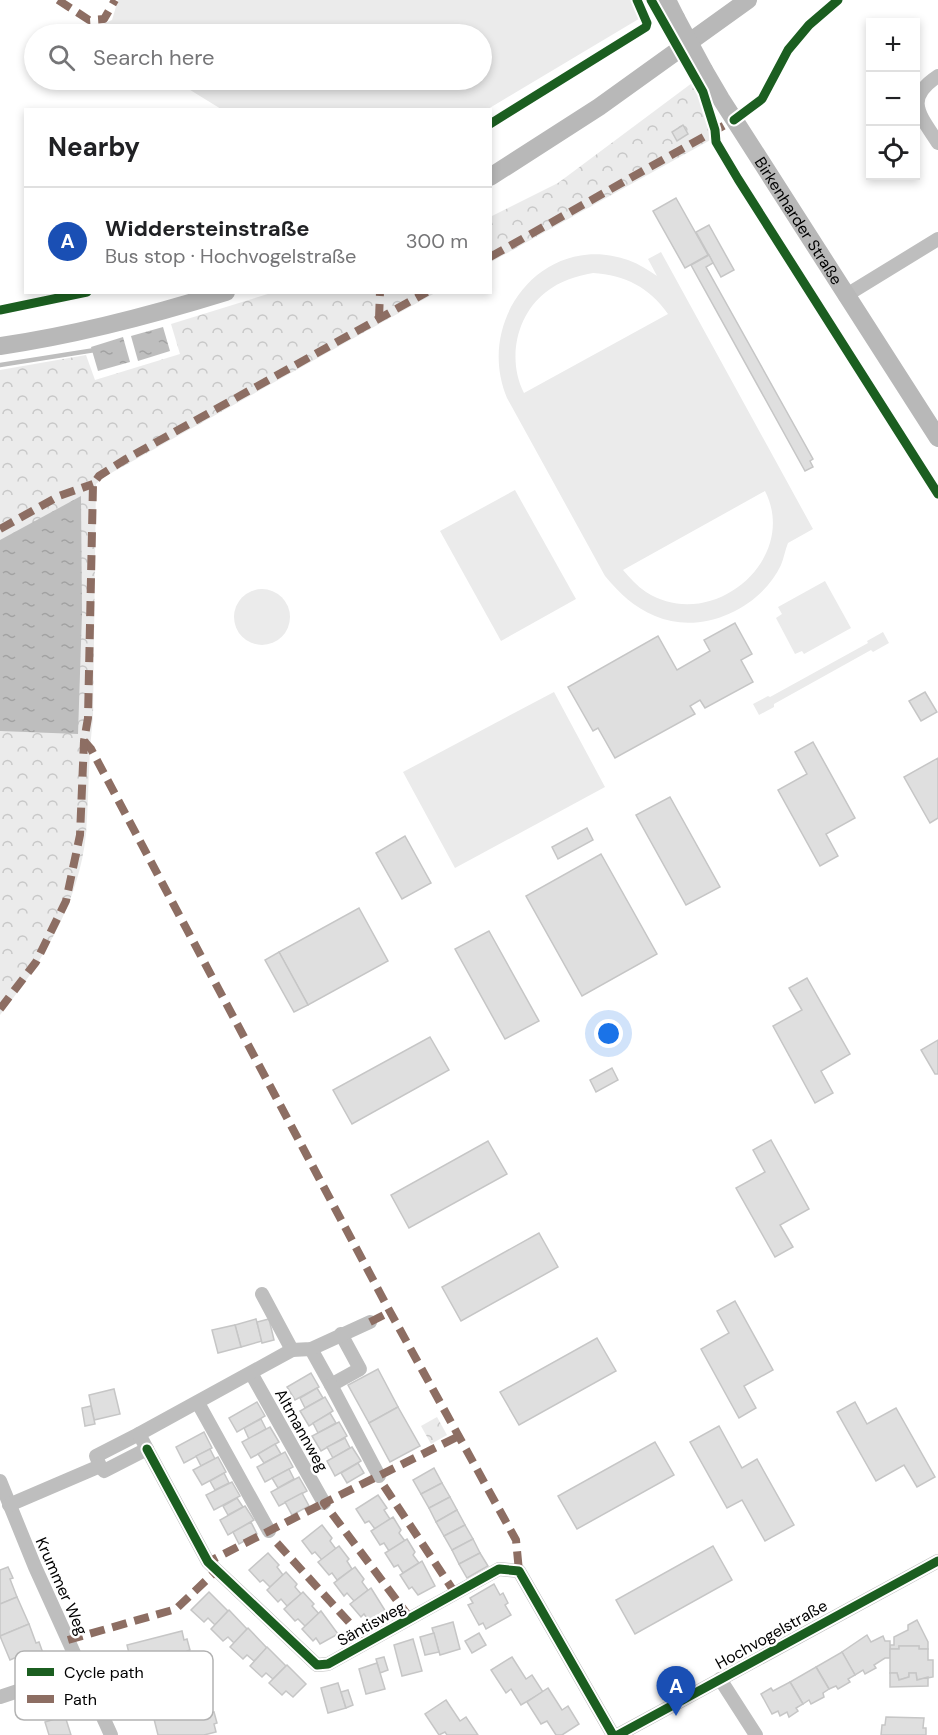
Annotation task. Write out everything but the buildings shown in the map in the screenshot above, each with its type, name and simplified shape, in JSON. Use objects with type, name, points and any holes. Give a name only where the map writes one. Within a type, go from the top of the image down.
[{"type":"main road","name":"Birkenharder Straße","points":[[667,0],[721,99],[938,438]]},
{"type":"main road","points":[[492,176],[599,108],[748,0]]},
{"type":"main road","points":[[0,346],[156,314],[220,294]]},
{"type":"street","points":[[938,76],[920,90],[916,104],[938,143]]},
{"type":"street","points":[[845,296],[938,239]]},
{"type":"street","points":[[262,1294],[292,1350]]},
{"type":"street","points":[[139,1434],[147,1449],[104,1471],[96,1456],[198,1403],[292,1350],[311,1349],[370,1322]]},
{"type":"street","points":[[331,1385],[360,1369],[341,1334]]},
{"type":"street","points":[[311,1349],[379,1476]]},
{"type":"street","name":"Altmannweg","points":[[251,1373],[324,1503]]},
{"type":"street","points":[[198,1403],[269,1531]]},
{"type":"street","name":"Säntisweg","points":[[147,1449],[208,1562],[317,1665],[328,1664],[499,1569],[519,1571],[613,1735]]},
{"type":"street","points":[[9,1505],[100,1466]]},
{"type":"street","name":"Krummer Weg","points":[[0,1481],[73,1651]]},
{"type":"street","name":"Hochvogelstraße","points":[[618,1735],[938,1561]]},
{"type":"street","points":[[720,1679],[756,1735]]},
{"type":"street","points":[[0,1697],[15,1692]]},
{"type":"street","name":"Krummer Weg","points":[[104,1720],[111,1735]]},
{"type":"green space","points":[[118,0],[634,0],[642,17],[490,108],[219,108],[190,90],[492,90],[492,24],[103,24],[112,20]]},
{"type":"green space","points":[[692,83],[704,100],[708,126],[714,138],[492,261],[492,216],[558,183]]},
{"type":"green space","points":[[661,252],[813,529],[788,543],[781,565],[771,581],[744,606],[710,620],[691,623],[655,616],[640,608],[616,589],[605,576],[507,398],[499,368],[500,339],[509,312],[524,288],[544,270],[569,258],[597,254],[628,260],[657,276],[648,259]],"holes":[[[593,273],[616,276],[635,284],[653,296],[668,314],[524,393],[516,367],[517,339],[521,325],[536,302],[551,288],[568,280]],[[765,491],[773,517],[770,542],[760,564],[743,583],[721,597],[697,604],[671,603],[646,592],[623,570]]]},
{"type":"green space","points":[[268,294],[433,294],[104,477],[96,484],[93,719],[86,834],[82,859],[76,884],[56,931],[30,974],[0,1015],[0,370],[86,355],[95,380],[180,354],[171,324]]},
{"type":"green space","points":[[515,490],[576,599],[501,641],[440,531]]},
{"type":"green space","points":[[825,581],[851,628],[804,654],[802,651],[795,654],[776,618],[782,614],[778,607]]},
{"type":"green space","points":[[256,589],[268,589],[278,593],[286,601],[290,617],[286,633],[278,641],[268,645],[256,645],[246,641],[238,633],[234,623],[234,611],[238,601],[246,593]]},
{"type":"green space","points":[[883,632],[889,643],[873,652],[871,650],[774,704],[774,707],[759,715],[753,704],[868,643],[867,641]]},
{"type":"green space","points":[[554,692],[605,787],[455,868],[403,772]]},
{"type":"green space","points":[[437,1417],[447,1435],[431,1444],[421,1426]]},
{"type":"water","points":[[163,327],[170,351],[138,361],[131,336]]},
{"type":"water","points":[[123,337],[130,362],[98,371],[91,347]]},
{"type":"water","points":[[81,496],[82,613],[78,734],[0,731],[0,540]]},
{"type":"waterway","points":[[0,365],[95,350]]},
{"type":"marked path","points":[[58,0],[89,20],[104,19],[115,0]]},
{"type":"marked path","points":[[492,256],[739,117]]},
{"type":"marked path","points":[[379,319],[380,294]]},
{"type":"marked path","points":[[0,1009],[36,962],[66,901],[80,835],[84,741],[88,718],[93,484],[99,476],[126,459],[423,294]]},
{"type":"marked path","points":[[0,529],[59,496],[93,484]]},
{"type":"marked path","points":[[84,741],[91,749],[388,1308],[516,1540],[519,1571]]},
{"type":"marked path","points":[[370,1322],[390,1312]]},
{"type":"marked path","points":[[410,1618],[324,1503],[459,1436]]},
{"type":"marked path","points":[[384,1486],[455,1593]]},
{"type":"marked path","points":[[212,1565],[208,1562],[324,1503]]},
{"type":"marked path","points":[[277,1543],[367,1642]]},
{"type":"marked path","points":[[68,1640],[176,1609],[217,1570]]},
{"type":"cycle path","points":[[492,123],[646,27],[647,23],[637,0]]},
{"type":"cycle path","points":[[651,0],[703,92],[715,130],[716,142],[938,494]]},
{"type":"cycle path","points":[[734,120],[762,99],[788,50],[809,25],[838,0]]},
{"type":"cycle path","points":[[0,310],[77,294]]},
{"type":"cycle path","points":[[147,1449],[208,1562],[317,1665],[328,1664],[499,1569],[519,1571],[613,1735]]},
{"type":"cycle path","points":[[618,1735],[938,1561]]},
{"type":"place","name":"Widdersteinstraße","points":[[676,1716]]}]
